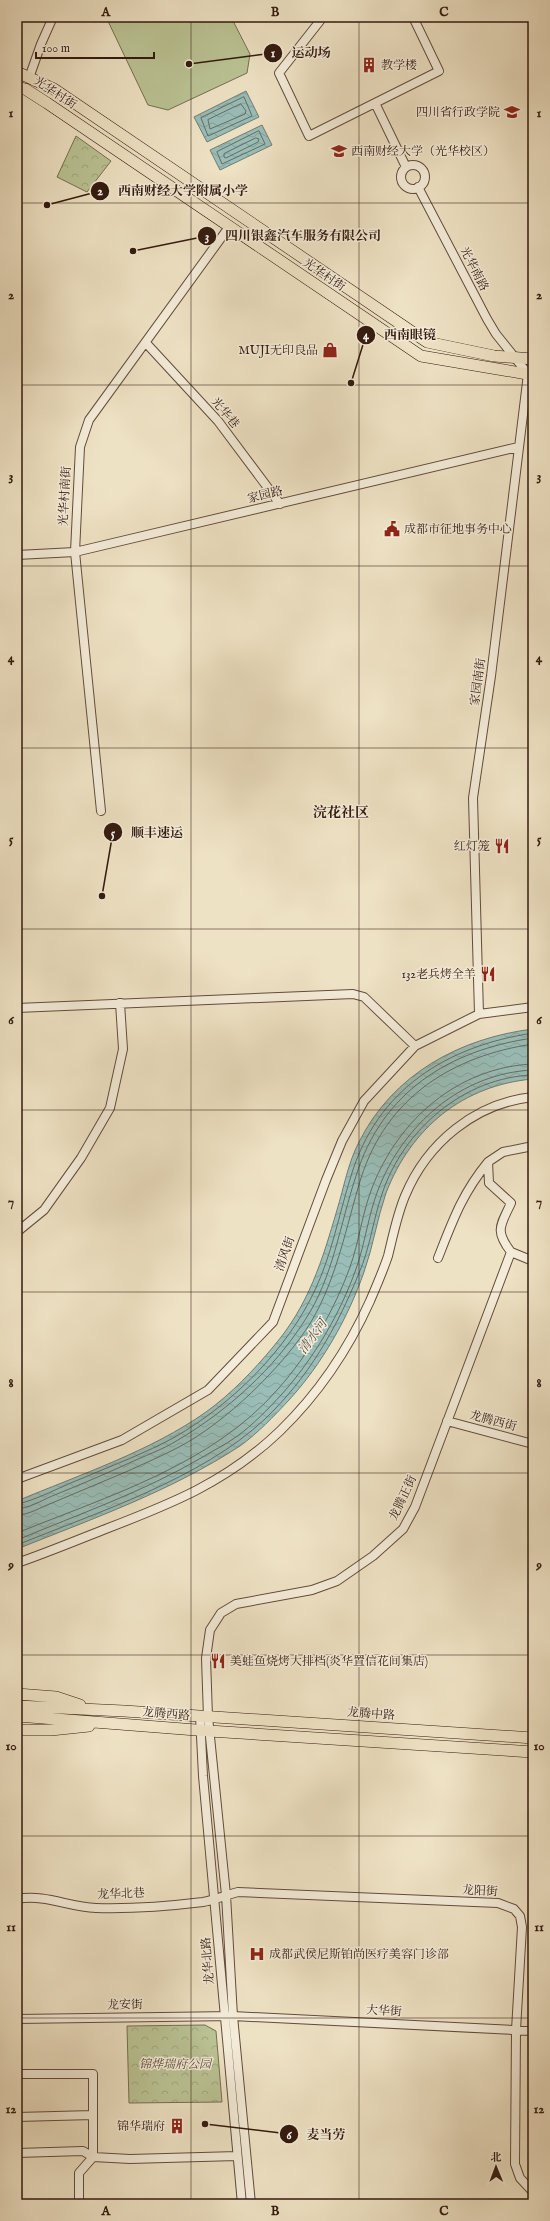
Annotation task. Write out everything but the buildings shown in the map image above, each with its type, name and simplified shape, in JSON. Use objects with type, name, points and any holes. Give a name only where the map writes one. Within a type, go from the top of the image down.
[{"type":"main road","name":"光华村街","points":[[17,72],[54,89],[427,342],[494,356],[533,359]]},
{"type":"main road","name":"光华村街","points":[[17,87],[25,89],[47,103],[421,356],[530,374]]},
{"type":"main road","points":[[17,1694],[56,1697],[77,1704],[124,1711]]},
{"type":"main road","points":[[17,1706],[124,1711]]},
{"type":"main road","name":"龙腾西路","points":[[124,1711],[204,1716]]},
{"type":"main road","points":[[17,1716],[121,1723]]},
{"type":"main road","name":"龙腾中路","points":[[204,1716],[533,1738]]},
{"type":"main road","name":"龙腾西路","points":[[121,1723],[205,1731]]},
{"type":"main road","points":[[17,1730],[51,1730],[121,1723]]},
{"type":"main road","points":[[205,1731],[533,1752]]},
{"type":"street","points":[[29,78],[41,44],[53,17]]},
{"type":"street","points":[[323,17],[279,73],[309,136],[439,71],[413,17]]},
{"type":"street","points":[[376,103],[406,167]]},
{"type":"street","points":[[414,165],[423,171],[424,182],[418,187],[410,189],[401,181],[401,173],[406,167],[414,165]]},
{"type":"street","name":"光华南路","points":[[418,187],[487,319],[496,334],[516,358]]},
{"type":"street","name":"光华村南街","points":[[101,812],[74,552],[80,447],[89,420],[229,227]]},
{"type":"street","name":"光华巷","points":[[146,343],[218,421],[280,504]]},
{"type":"street","points":[[516,358],[530,374]]},
{"type":"street","name":"家园南街","points":[[479,1014],[473,798],[491,676],[518,447],[530,374]]},
{"type":"street","name":"家园路","points":[[17,555],[74,552],[518,447]]},
{"type":"street","points":[[17,1008],[353,994],[364,997],[415,1046]]},
{"type":"street","points":[[17,1232],[44,1210],[82,1158],[110,1108],[123,1049],[120,1003]]},
{"type":"street","name":"清风街","points":[[17,1479],[122,1440],[208,1390],[273,1322],[326,1180],[346,1134],[364,1100],[415,1046],[479,1014],[533,1007]]},
{"type":"street","points":[[17,1563],[153,1511],[218,1480],[250,1458],[275,1435],[313,1394],[337,1363],[359,1325],[387,1259],[404,1198],[419,1168],[450,1132],[463,1123],[488,1108],[503,1102],[533,1097]]},
{"type":"street","points":[[438,1258],[461,1201],[471,1183],[488,1162],[503,1152],[533,1146]]},
{"type":"street","points":[[488,1162],[489,1183]]},
{"type":"street","points":[[471,1183],[482,1180],[489,1183],[511,1203],[500,1230],[500,1237],[511,1252],[533,1261]]},
{"type":"street","name":"龙腾正街","points":[[204,1716],[206,1658],[210,1630],[221,1613],[236,1604],[312,1590],[337,1581],[374,1556],[403,1529],[416,1507],[511,1252]]},
{"type":"street","name":"龙腾西街","points":[[447,1421],[533,1444]]},
{"type":"street","name":"龙华北路","points":[[204,1716],[214,1900],[251,2204]]},
{"type":"street","name":"龙华北路","points":[[205,1731],[226,1895],[229,2016],[237,2156],[242,2204]]},
{"type":"street","name":"龙阳街","points":[[226,1895],[238,1892],[506,1904],[514,1909],[520,1916],[522,1927],[516,2030],[515,2164],[520,2178],[533,2192]]},
{"type":"street","name":"龙华北巷","points":[[17,1899],[31,1897],[50,1899],[97,1908],[214,1900],[226,1895]]},
{"type":"street","name":"龙安街","points":[[17,2019],[229,2016]]},
{"type":"street","name":"大华街","points":[[229,2016],[533,2031]]},
{"type":"street","points":[[17,2074],[93,2074],[93,2157],[79,2173],[78,2204]]},
{"type":"street","points":[[17,2118],[93,2115]]},
{"type":"street","points":[[17,2153],[83,2151],[93,2157],[130,2159],[237,2156]]},
{"type":"green space","points":[[106,17],[231,17],[250,54],[247,73],[168,110],[148,105]]},
{"type":"green space","points":[[76,136],[111,161],[87,192],[57,177]]},
{"type":"green space","points":[[533,395],[533,433],[529,433]]},
{"type":"green space","name":"锦烨瑞府公园","points":[[205,2025],[216,2031],[222,2102],[129,2103],[127,2026]]},
{"type":"water","points":[[246,91],[259,117],[207,142],[194,117]]},
{"type":"water","points":[[262,125],[272,145],[220,170],[210,150]]},
{"type":"water","name":"清水河","points":[[533,1029],[533,1079],[508,1083],[484,1090],[462,1101],[443,1114],[425,1130],[410,1149],[397,1170],[386,1193],[364,1272],[358,1289],[342,1323],[323,1356],[301,1386],[272,1418],[240,1446],[187,1477],[131,1503],[17,1549],[17,1501],[114,1461],[162,1439],[185,1426],[206,1412],[233,1390],[273,1347],[296,1315],[313,1282],[326,1247],[355,1150],[373,1118],[390,1097],[431,1063],[455,1051],[480,1041]]},
{"type":"place","name":"运动场","points":[[189,64]]},
{"type":"place","name":"教学楼","points":[[369,65]]},
{"type":"place","name":"四川省行政学院","points":[[512,112]]},
{"type":"place","name":"西南财经大学（光华校区）","points":[[339,151]]},
{"type":"place","name":"西南财经大学附属小学","points":[[47,205]]},
{"type":"place","name":"四川银鑫汽车服务有限公司","points":[[133,251]]},
{"type":"place","name":"MUJI无印良品","points":[[330,350]]},
{"type":"place","name":"西南眼镜","points":[[351,383]]},
{"type":"place","name":"成都市征地事务中心","points":[[392,529]]},
{"type":"place","name":"红灯笼","points":[[502,846]]},
{"type":"place","name":"顺丰速运","points":[[102,896]]},
{"type":"place","name":"132老兵烤全羊","points":[[488,974]]},
{"type":"place","name":"美蛙鱼烧烤大排档(炎华置信花间集店)","points":[[218,1661]]},
{"type":"place","name":"成都武侯尼斯铂尚医疗美容门诊部","points":[[257,1954]]},
{"type":"place","name":"麦当劳","points":[[205,2124]]},
{"type":"place","name":"锦华瑞府","points":[[177,2126]]},
{"type":"district","name":"浣花社区","points":[[341,813]]}]
